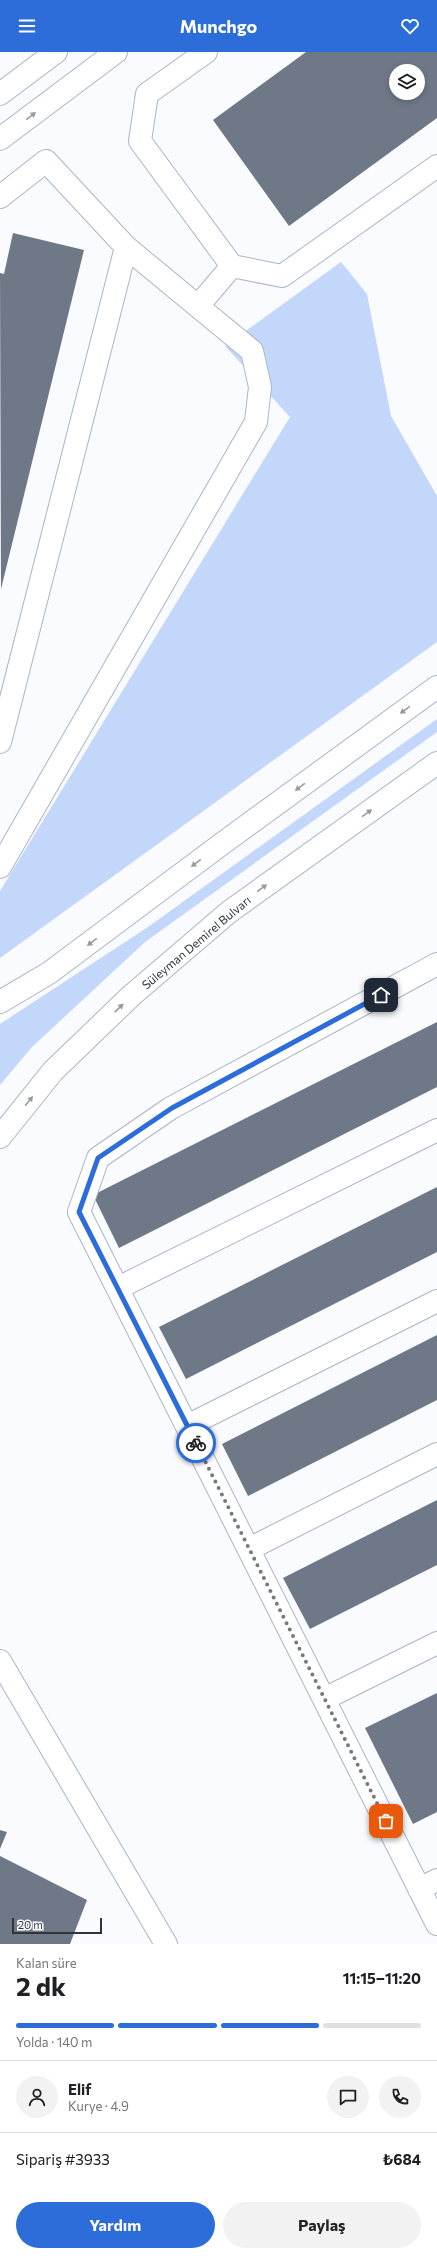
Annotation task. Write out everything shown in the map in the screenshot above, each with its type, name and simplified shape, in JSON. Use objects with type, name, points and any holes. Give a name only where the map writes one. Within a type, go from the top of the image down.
[{"type":"street","points":[[0,94],[56,52]]},
{"type":"street","points":[[0,139],[116,52]]},
{"type":"street","points":[[206,52],[147,94],[140,141],[232,266],[282,276],[437,166]]},
{"type":"street","points":[[0,197],[46,161],[126,247],[252,351],[260,387],[256,422],[0,867]]},
{"type":"street","points":[[0,742],[126,247]]},
{"type":"street","points":[[198,306],[232,266]]},
{"type":"street","points":[[0,1002],[49,974],[223,843],[437,687]]},
{"type":"street","name":"Süleyman Demirel Bulvarı","points":[[1,1134],[53,1071],[132,995],[229,912],[437,762]]},
{"type":"street","points":[[437,964],[172,1108],[98,1158],[79,1212],[324,1699],[428,1884],[437,1924]]},
{"type":"street","points":[[118,1288],[437,1130]]},
{"type":"street","points":[[187,1426],[437,1301]]},
{"type":"street","points":[[249,1549],[437,1454]]},
{"type":"street","points":[[324,1699],[437,1643]]},
{"type":"street","points":[[0,1661],[166,1944]]},
{"type":"street","points":[[145,1944],[154,1922]]},
{"type":"shaded area","points":[[341,262],[367,294],[391,416],[437,496],[437,642],[0,958],[0,891],[290,417],[225,346]]},
{"type":"shaded area","points":[[437,719],[437,732],[145,942],[32,1047],[0,1085],[0,1024],[148,927]]},
{"type":"building","points":[[306,52],[437,52],[437,118],[289,226],[213,120]]},
{"type":"building","points":[[13,233],[84,250],[1,589],[0,273],[4,274]]},
{"type":"building","points":[[437,1022],[437,1087],[119,1248],[93,1195]]},
{"type":"building","points":[[437,1187],[437,1252],[186,1379],[159,1327]]},
{"type":"building","points":[[437,1335],[437,1400],[248,1496],[222,1444]]},
{"type":"building","points":[[437,1500],[437,1565],[310,1629],[283,1578]]},
{"type":"building","points":[[437,1693],[437,1812],[413,1824],[365,1728]]},
{"type":"building","points":[[0,1830],[7,1832],[0,1849]]},
{"type":"building","points":[[0,1856],[87,1900],[70,1944],[0,1944]]},
{"type":"way so far","points":[[196,1443],[386,1821]]},
{"type":"route","points":[[196,1443],[79,1212],[98,1158],[172,1108],[381,995]]}]
